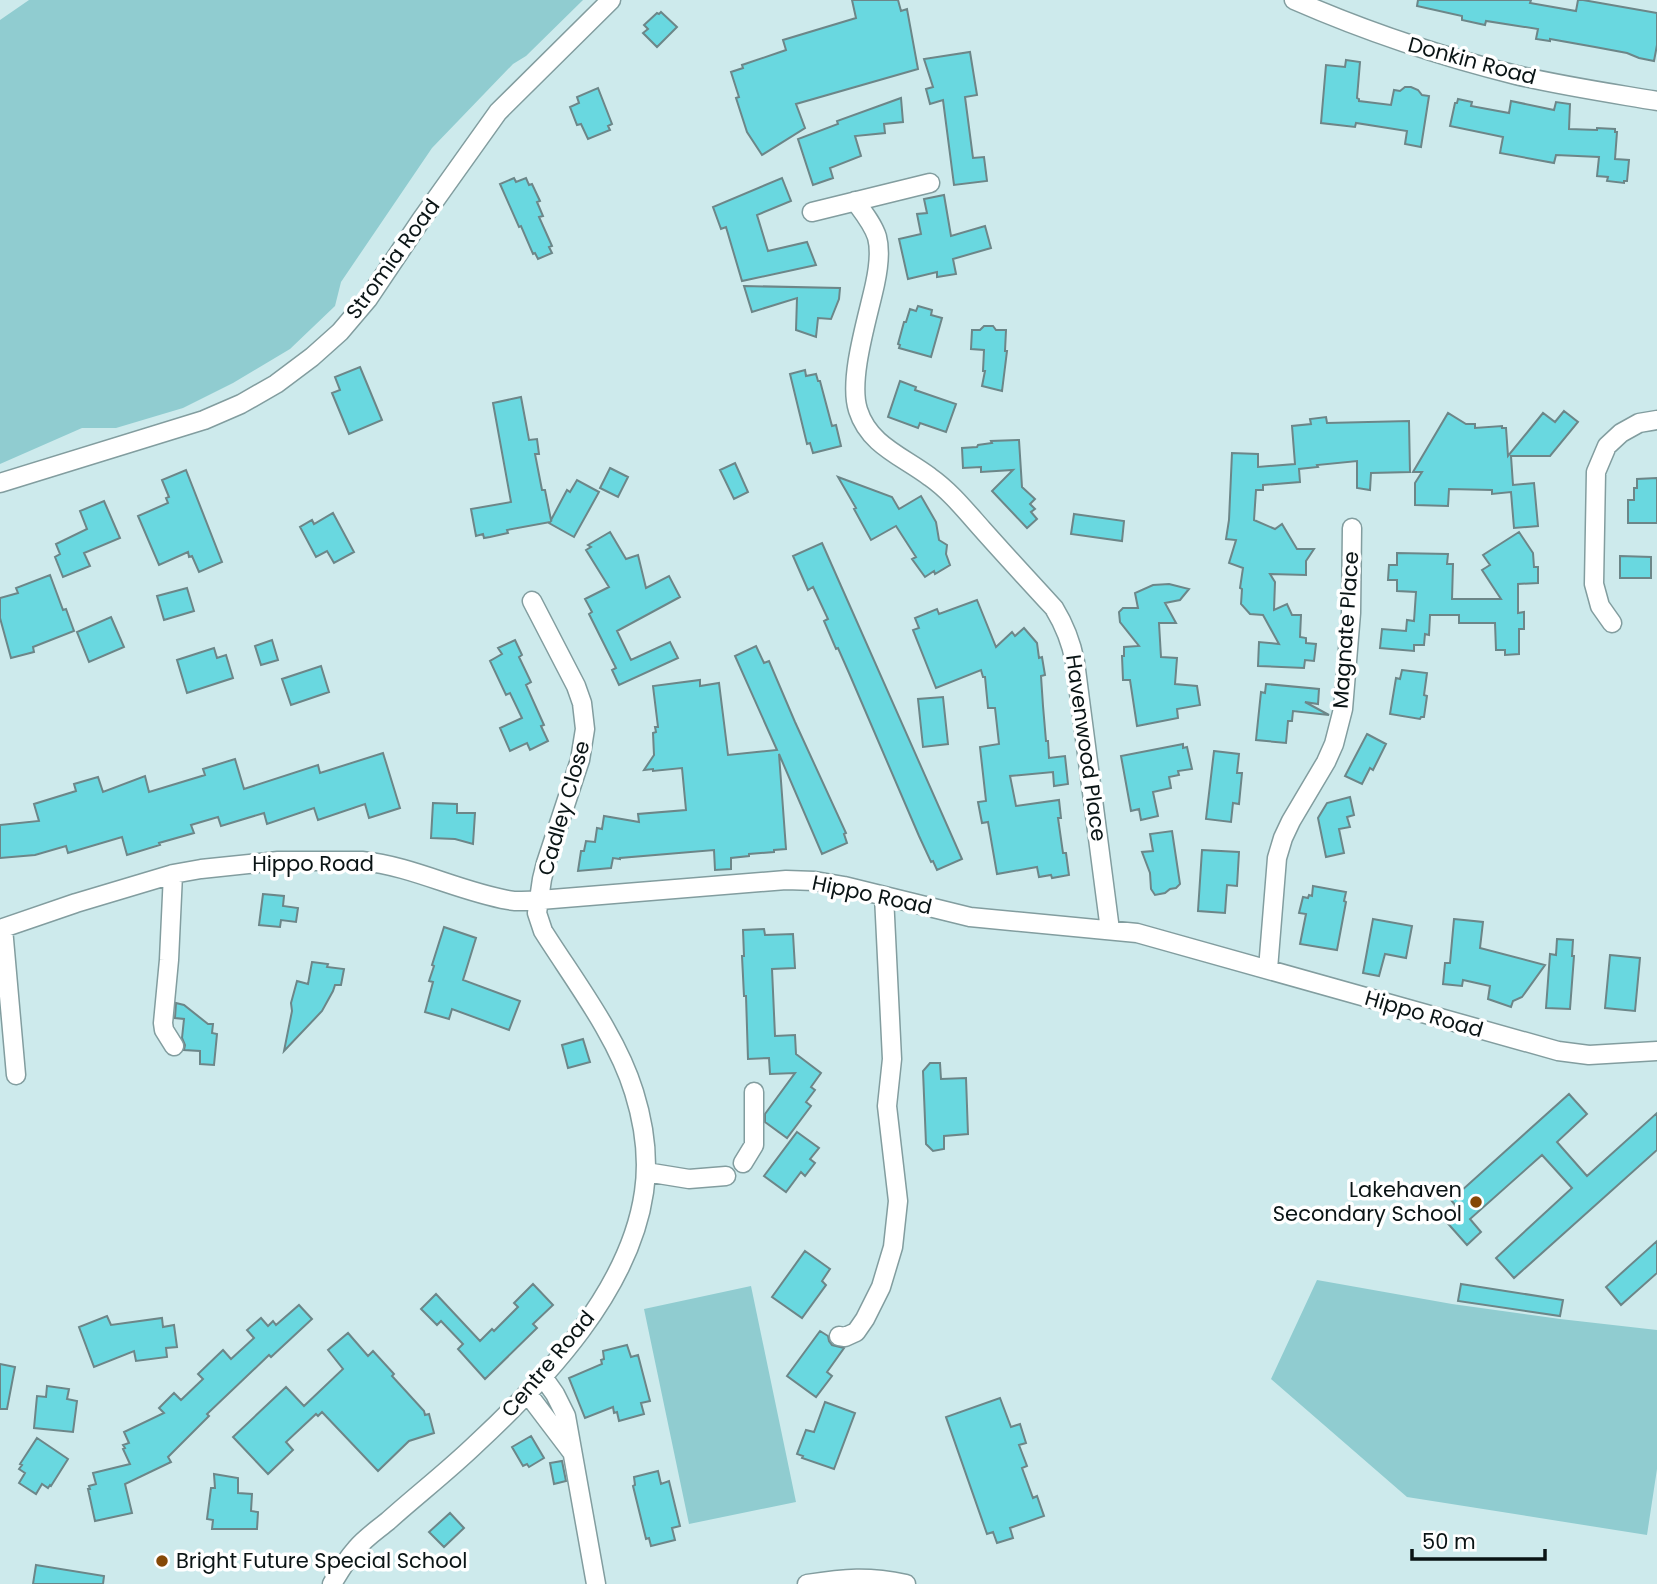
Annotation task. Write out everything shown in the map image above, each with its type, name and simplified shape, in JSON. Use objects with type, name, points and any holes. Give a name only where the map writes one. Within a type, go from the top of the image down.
[{"type":"street","name":"Stromia Road","points":[[0,483],[204,419],[241,404],[276,384],[312,357],[340,332],[368,299],[498,112],[611,0]]},
{"type":"street","name":"Donkin Road","points":[[1294,0],[1406,44],[1462,61],[1518,76],[1657,101]]},
{"type":"street","points":[[812,212],[930,183]]},
{"type":"street","name":"Havenwood Place","points":[[855,201],[877,237],[879,255],[854,389],[857,409],[877,442],[944,488],[1054,608],[1063,623],[1075,662],[1110,930]]},
{"type":"street","points":[[1612,622],[1600,606],[1594,584],[1596,472],[1606,446],[1621,433],[1639,423],[1657,420]]},
{"type":"street","name":"Magnate Place","points":[[1268,969],[1277,858],[1291,821],[1334,744],[1343,709],[1351,613],[1352,528]]},
{"type":"street","name":"Cadley Close","points":[[532,601],[576,686],[582,703],[585,729],[580,760],[546,863],[540,900]]},
{"type":"street","name":"Hippo Road","points":[[2,928],[173,874],[257,862],[362,861],[382,864],[507,900],[540,900],[786,880],[815,881],[970,917],[1138,933],[1558,1051],[1589,1055],[1657,1051]]},
{"type":"street","points":[[173,874],[163,1023],[164,1030],[174,1046]]},
{"type":"street","points":[[839,1336],[845,1337],[856,1332],[881,1287],[893,1247],[898,1201],[887,1106],[891,1059],[884,896]]},
{"type":"street","name":"Centre Road","points":[[332,1584],[356,1548],[477,1444],[543,1377],[583,1328],[609,1288],[641,1210],[646,1172],[644,1130],[634,1091],[605,1029],[542,931],[537,914],[540,900]]},
{"type":"street","points":[[2,928],[16,1075]]},
{"type":"street","points":[[743,1163],[754,1145],[754,1092]]},
{"type":"street","points":[[646,1172],[689,1179],[726,1175]]},
{"type":"street","points":[[543,1377],[566,1416],[596,1584]]},
{"type":"street","points":[[527,1394],[573,1454]]},
{"type":"street","points":[[807,1584],[847,1578],[874,1578],[906,1584]]},
{"type":"shaded area","points":[[29,0],[583,0],[526,56],[513,64],[432,148],[341,282],[335,306],[290,349],[233,383],[183,408],[116,428],[82,428],[0,464],[0,20]]},
{"type":"shaded area","points":[[1317,1280],[1452,1304],[1657,1330],[1657,1469],[1647,1535],[1407,1497],[1271,1379]]},
{"type":"shaded area","points":[[751,1286],[796,1502],[689,1524],[644,1309]]},
{"type":"building","points":[[852,0],[898,0],[901,11],[907,9],[918,69],[796,104],[805,128],[762,155],[747,132],[731,72],[743,68],[742,65],[786,50],[783,40],[856,18]]},
{"type":"building","points":[[1418,0],[1531,0],[1530,3],[1576,11],[1578,0],[1583,0],[1657,13],[1654,61],[1595,47],[1536,39],[1538,29],[1486,21],[1485,25],[1462,20],[1462,16],[1417,6]]},
{"type":"building","points":[[661,12],[677,27],[657,47],[643,33],[648,29],[644,25]]},
{"type":"building","points":[[970,52],[977,95],[965,97],[973,158],[984,157],[987,181],[954,185],[943,100],[930,104],[926,89],[933,87],[924,59]]},
{"type":"building","points":[[1346,60],[1360,62],[1359,101],[1391,105],[1394,90],[1400,91],[1405,87],[1411,87],[1422,95],[1429,96],[1421,147],[1405,144],[1407,131],[1356,123],[1355,127],[1321,123],[1326,65],[1345,67]]},
{"type":"building","points":[[598,88],[612,124],[608,126],[610,130],[588,139],[581,124],[577,125],[570,107],[579,103],[577,97]]},
{"type":"building","points":[[901,98],[903,122],[884,124],[885,133],[855,136],[861,156],[830,168],[833,178],[813,185],[798,139],[838,124],[837,121]]},
{"type":"building","points":[[1458,99],[1472,102],[1471,106],[1509,113],[1511,101],[1554,110],[1556,102],[1570,104],[1569,129],[1615,129],[1615,159],[1629,160],[1627,181],[1607,181],[1608,177],[1597,176],[1599,157],[1556,155],[1554,163],[1500,153],[1503,137],[1450,126]]},
{"type":"building","points":[[514,178],[516,182],[526,178],[540,201],[537,202],[543,216],[539,217],[552,246],[549,247],[552,253],[538,259],[535,253],[533,254],[521,226],[519,227],[500,184]]},
{"type":"building","points":[[782,178],[791,201],[757,215],[768,251],[807,242],[816,265],[742,281],[726,227],[721,229],[713,207]]},
{"type":"building","points":[[944,195],[951,236],[985,226],[991,248],[953,259],[956,274],[937,277],[937,272],[908,279],[899,239],[921,234],[917,214],[927,213],[924,199]]},
{"type":"building","points":[[744,286],[840,288],[839,299],[831,319],[818,318],[816,337],[796,330],[797,298],[752,312]]},
{"type":"building","points":[[918,306],[932,310],[931,315],[942,318],[931,357],[899,348],[904,322],[910,309],[916,311]]},
{"type":"building","points":[[984,326],[1006,330],[1007,351],[1002,391],[982,386],[985,371],[984,350],[971,349],[972,330],[980,330]]},
{"type":"building","points":[[360,367],[382,420],[349,434],[332,393],[340,390],[335,377]]},
{"type":"building","points":[[805,370],[806,376],[816,374],[820,381],[832,426],[836,425],[841,446],[813,453],[810,443],[807,444],[790,374]]},
{"type":"building","points":[[900,381],[916,387],[915,390],[956,404],[946,432],[920,423],[918,428],[888,417]]},
{"type":"building","points":[[521,397],[529,440],[537,439],[539,454],[535,454],[551,520],[567,490],[570,492],[577,480],[599,492],[574,537],[550,522],[507,530],[508,533],[490,537],[484,538],[483,534],[476,536],[471,509],[511,502],[493,403]]},
{"type":"building","points":[[1564,411],[1578,422],[1550,456],[1511,456],[1513,485],[1534,483],[1538,526],[1514,528],[1511,492],[1492,494],[1492,490],[1449,489],[1448,506],[1415,505],[1415,483],[1422,472],[1413,472],[1448,413],[1466,424],[1475,424],[1475,428],[1506,428],[1508,456],[1543,413],[1555,422]]},
{"type":"building","points":[[1326,417],[1327,423],[1409,421],[1410,472],[1371,473],[1370,490],[1357,488],[1357,461],[1317,465],[1318,467],[1299,469],[1300,482],[1263,485],[1263,490],[1256,490],[1254,520],[1275,529],[1282,524],[1297,549],[1314,549],[1306,561],[1306,575],[1270,574],[1275,582],[1274,610],[1287,604],[1292,615],[1301,615],[1300,637],[1306,638],[1306,643],[1316,644],[1314,661],[1305,660],[1304,668],[1258,666],[1259,642],[1279,644],[1263,615],[1250,614],[1241,604],[1243,568],[1229,563],[1236,540],[1226,539],[1232,453],[1258,454],[1258,467],[1295,464],[1292,426],[1311,424],[1310,419]]},
{"type":"building","points":[[1019,440],[1022,487],[1035,499],[1030,504],[1035,509],[1031,512],[1037,519],[1027,528],[992,491],[1013,470],[981,472],[981,467],[963,468],[962,448],[977,447],[992,443],[991,441]]},
{"type":"building","points":[[735,463],[748,492],[734,499],[720,470]]},
{"type":"building","points":[[610,468],[628,477],[618,497],[600,488]]},
{"type":"building","points":[[186,470],[222,562],[199,572],[188,552],[159,565],[138,516],[168,503],[166,498],[169,497],[162,480]]},
{"type":"building","points":[[838,477],[892,497],[899,509],[921,496],[936,522],[939,540],[947,545],[946,554],[950,565],[925,577],[912,559],[916,557],[896,526],[871,540]]},
{"type":"building","points":[[1657,478],[1657,523],[1628,523],[1628,500],[1634,500],[1637,479]]},
{"type":"building","points":[[104,501],[120,538],[84,553],[90,566],[63,577],[55,557],[60,554],[56,544],[87,529],[80,511]]},
{"type":"building","points":[[333,513],[354,552],[334,563],[327,551],[316,557],[300,527],[312,520],[314,524]]},
{"type":"building","points":[[1074,514],[1124,521],[1122,541],[1071,534]]},
{"type":"building","points":[[610,532],[626,559],[638,555],[646,588],[669,576],[680,597],[617,631],[631,660],[670,642],[678,658],[619,685],[612,670],[616,668],[589,614],[592,612],[585,599],[609,587],[586,550],[591,547],[588,545]]},
{"type":"building","points":[[1519,532],[1533,553],[1534,567],[1538,567],[1538,583],[1518,584],[1518,613],[1524,612],[1524,629],[1519,629],[1519,654],[1505,655],[1505,650],[1496,650],[1495,623],[1459,623],[1459,615],[1430,615],[1429,635],[1425,634],[1424,645],[1414,645],[1414,651],[1380,648],[1382,629],[1406,631],[1407,620],[1414,621],[1416,592],[1397,591],[1397,580],[1388,580],[1389,565],[1397,565],[1397,553],[1448,554],[1447,564],[1453,564],[1452,599],[1501,599],[1482,570],[1490,565],[1483,555]]},
{"type":"building","points":[[822,543],[962,859],[937,870],[919,836],[838,648],[836,649],[824,621],[828,619],[813,587],[808,590],[793,556]]},
{"type":"building","points":[[1620,556],[1651,557],[1651,578],[1620,578]]},
{"type":"building","points":[[50,575],[74,631],[33,647],[34,652],[11,658],[0,618],[0,598],[18,593],[16,588]]},
{"type":"building","points":[[1169,584],[1189,589],[1180,600],[1165,603],[1176,623],[1159,623],[1161,657],[1177,658],[1175,684],[1197,686],[1200,705],[1177,709],[1178,718],[1137,726],[1130,680],[1123,680],[1122,656],[1124,647],[1139,646],[1120,622],[1119,612],[1123,608],[1138,608],[1135,593],[1153,585]]},
{"type":"building","points":[[187,588],[194,611],[164,620],[157,596]]},
{"type":"building","points":[[977,600],[996,647],[1012,632],[1015,636],[1024,628],[1037,643],[1039,658],[1042,657],[1045,675],[1041,676],[1043,706],[1049,758],[1065,756],[1068,784],[1054,786],[1053,772],[1010,776],[1016,806],[1059,800],[1061,818],[1058,818],[1069,875],[1039,877],[1037,867],[997,874],[988,822],[982,823],[978,802],[986,801],[980,747],[999,744],[995,708],[988,708],[985,677],[981,670],[936,688],[913,630],[919,628],[915,618],[937,609],[939,614]]},
{"type":"building","points":[[111,617],[124,647],[89,662],[77,632]]},
{"type":"building","points":[[272,640],[278,660],[261,665],[255,646]]},
{"type":"building","points":[[515,640],[522,655],[519,657],[531,682],[526,685],[544,725],[541,726],[548,741],[530,750],[527,743],[510,751],[500,728],[522,718],[510,693],[506,695],[490,661],[502,654],[498,648]]},
{"type":"building","points":[[756,646],[764,663],[769,661],[846,833],[847,843],[822,854],[779,754],[786,849],[731,858],[731,869],[715,870],[714,850],[613,858],[611,868],[578,871],[581,851],[584,851],[586,841],[595,842],[597,828],[602,829],[604,816],[639,822],[638,814],[686,810],[682,768],[644,770],[654,755],[653,733],[656,732],[655,727],[658,727],[653,686],[700,680],[700,686],[719,683],[728,755],[777,750],[735,656]]},
{"type":"building","points":[[214,648],[217,658],[226,655],[233,678],[187,693],[177,660]]},
{"type":"building","points":[[321,666],[329,692],[291,705],[282,679]]},
{"type":"building","points":[[1402,670],[1427,673],[1424,717],[1420,719],[1390,714],[1396,678],[1400,679]]},
{"type":"building","points":[[1266,684],[1319,689],[1318,704],[1305,702],[1329,715],[1293,711],[1292,721],[1288,721],[1286,743],[1256,740],[1261,692],[1265,693]]},
{"type":"building","points":[[943,697],[948,744],[923,747],[918,699]]},
{"type":"building","points":[[1367,734],[1386,744],[1373,770],[1370,768],[1362,784],[1345,776]]},
{"type":"building","points":[[1183,744],[1183,748],[1187,747],[1192,769],[1178,771],[1179,775],[1169,777],[1171,788],[1153,792],[1158,816],[1141,820],[1139,809],[1131,811],[1121,756]]},
{"type":"building","points":[[1214,751],[1239,754],[1237,773],[1242,773],[1239,804],[1233,803],[1231,822],[1206,819]]},
{"type":"building","points":[[383,753],[400,808],[369,818],[365,804],[318,820],[314,808],[267,824],[264,813],[221,826],[218,817],[191,825],[194,833],[127,855],[122,837],[68,853],[66,846],[35,855],[0,858],[0,825],[39,821],[34,804],[76,791],[74,784],[98,777],[103,792],[145,776],[149,792],[205,775],[203,769],[235,759],[244,789],[318,765],[320,773]]},
{"type":"building","points":[[1350,797],[1354,815],[1347,817],[1350,827],[1339,829],[1344,853],[1326,857],[1318,818],[1327,803]]},
{"type":"building","points":[[433,803],[457,804],[457,813],[475,813],[473,844],[455,839],[431,838]]},
{"type":"building","points":[[1172,831],[1180,884],[1165,893],[1155,895],[1142,852],[1153,851],[1150,834]]},
{"type":"building","points":[[1202,850],[1239,852],[1237,886],[1227,885],[1225,913],[1198,911]]},
{"type":"building","points":[[1313,886],[1346,892],[1337,950],[1300,944],[1306,914],[1299,913],[1303,897],[1312,896]]},
{"type":"building","points":[[263,894],[284,896],[283,906],[298,908],[296,922],[281,920],[280,927],[259,925]]},
{"type":"building","points":[[1373,919],[1412,926],[1406,958],[1385,954],[1379,976],[1363,973]]},
{"type":"building","points":[[1454,919],[1483,922],[1480,948],[1545,965],[1522,997],[1513,1001],[1511,1007],[1488,999],[1490,986],[1463,980],[1462,986],[1443,984],[1445,963],[1450,963]]},
{"type":"building","points":[[444,927],[476,938],[463,980],[520,1001],[509,1030],[452,1009],[449,1019],[425,1012],[433,982],[429,981],[434,966],[432,965]]},
{"type":"building","points":[[764,929],[765,935],[793,934],[795,968],[772,969],[775,1036],[795,1035],[796,1054],[821,1073],[811,1087],[815,1090],[806,1102],[811,1106],[787,1138],[765,1122],[765,1114],[795,1073],[770,1074],[769,1058],[748,1059],[743,930]]},
{"type":"building","points":[[1557,939],[1573,940],[1570,1009],[1546,1008],[1550,954],[1556,955]]},
{"type":"building","points":[[1610,955],[1640,958],[1635,1011],[1605,1008]]},
{"type":"building","points":[[312,962],[344,969],[341,985],[335,985],[322,1011],[284,1051],[297,981],[308,984]]},
{"type":"building","points":[[176,1003],[184,1005],[208,1024],[213,1024],[212,1033],[217,1034],[214,1065],[200,1064],[200,1051],[184,1050],[184,1019],[175,1018]]},
{"type":"building","points":[[583,1039],[590,1062],[568,1068],[562,1045]]},
{"type":"building","points":[[930,1063],[940,1063],[941,1079],[966,1078],[968,1134],[944,1136],[944,1149],[933,1151],[926,1144],[923,1071]]},
{"type":"building","points":[[1569,1094],[1587,1114],[1557,1142],[1587,1176],[1657,1113],[1657,1150],[1514,1278],[1496,1258],[1572,1188],[1542,1155],[1470,1219],[1481,1232],[1467,1245],[1443,1218],[1456,1206],[1451,1200]]},
{"type":"building","points":[[797,1132],[819,1148],[810,1159],[815,1163],[805,1176],[801,1172],[786,1192],[764,1176]]},
{"type":"building","points":[[1657,1241],[1657,1273],[1621,1305],[1606,1287]]},
{"type":"building","points":[[805,1251],[830,1269],[822,1281],[826,1285],[802,1318],[772,1297]]},
{"type":"building","points":[[533,1284],[553,1305],[533,1324],[537,1328],[485,1379],[458,1349],[463,1344],[441,1321],[437,1325],[421,1309],[436,1294],[480,1341],[518,1307],[514,1303]]},
{"type":"building","points":[[1461,1284],[1563,1300],[1560,1316],[1458,1301]]},
{"type":"building","points":[[299,1305],[312,1319],[271,1357],[269,1355],[207,1414],[209,1416],[168,1457],[171,1462],[125,1484],[132,1513],[95,1521],[88,1489],[96,1484],[93,1473],[130,1464],[123,1449],[123,1445],[129,1443],[124,1432],[164,1413],[159,1408],[174,1393],[181,1400],[203,1379],[198,1374],[223,1350],[231,1359],[254,1338],[247,1330],[261,1318],[268,1326],[273,1321],[276,1325]]},
{"type":"building","points":[[107,1316],[111,1325],[162,1318],[163,1327],[174,1325],[177,1347],[166,1348],[167,1357],[136,1361],[134,1351],[94,1367],[79,1327]]},
{"type":"building","points":[[820,1331],[828,1336],[832,1345],[844,1348],[827,1372],[832,1376],[816,1397],[787,1376]]},
{"type":"building","points":[[348,1333],[368,1356],[373,1351],[425,1415],[429,1414],[434,1433],[409,1441],[378,1471],[322,1412],[318,1416],[316,1414],[286,1442],[293,1450],[268,1474],[233,1437],[286,1387],[304,1406],[343,1369],[328,1350]]},
{"type":"building","points":[[627,1345],[631,1357],[638,1355],[650,1401],[641,1403],[644,1414],[619,1421],[613,1407],[585,1418],[569,1378],[602,1364],[603,1351]]},
{"type":"building","points":[[0,1364],[15,1367],[7,1409],[0,1409]]},
{"type":"building","points":[[47,1386],[69,1389],[67,1399],[77,1401],[73,1432],[34,1428],[37,1396],[46,1397]]},
{"type":"building","points":[[1000,1398],[1011,1427],[1020,1424],[1026,1443],[1019,1445],[1027,1466],[1022,1468],[1033,1498],[1037,1496],[1044,1516],[1010,1528],[1013,1538],[997,1543],[993,1532],[987,1534],[946,1417]]},
{"type":"building","points":[[825,1402],[855,1413],[834,1469],[797,1454],[806,1430],[814,1432]]},
{"type":"building","points":[[531,1436],[544,1458],[529,1467],[527,1464],[523,1466],[512,1447]]},
{"type":"building","points":[[37,1438],[68,1459],[51,1486],[48,1488],[42,1484],[36,1494],[19,1483],[25,1473],[19,1469]]},
{"type":"building","points":[[562,1461],[566,1481],[554,1484],[550,1463]]},
{"type":"building","points":[[658,1471],[661,1484],[669,1481],[680,1526],[672,1528],[675,1540],[651,1546],[649,1538],[646,1539],[633,1486],[634,1477]]},
{"type":"building","points":[[214,1474],[238,1478],[238,1493],[252,1494],[251,1511],[258,1512],[257,1529],[212,1529],[213,1520],[207,1519],[211,1488],[215,1488]]},
{"type":"building","points":[[450,1513],[464,1528],[444,1547],[429,1532]]},
{"type":"building","points":[[36,1565],[104,1576],[103,1584],[33,1584]]},
{"type":"place","name":"Lakehaven Secondary School","points":[[1476,1202]]},
{"type":"place","name":"Bright Future Special School","points":[[162,1561]]}]
